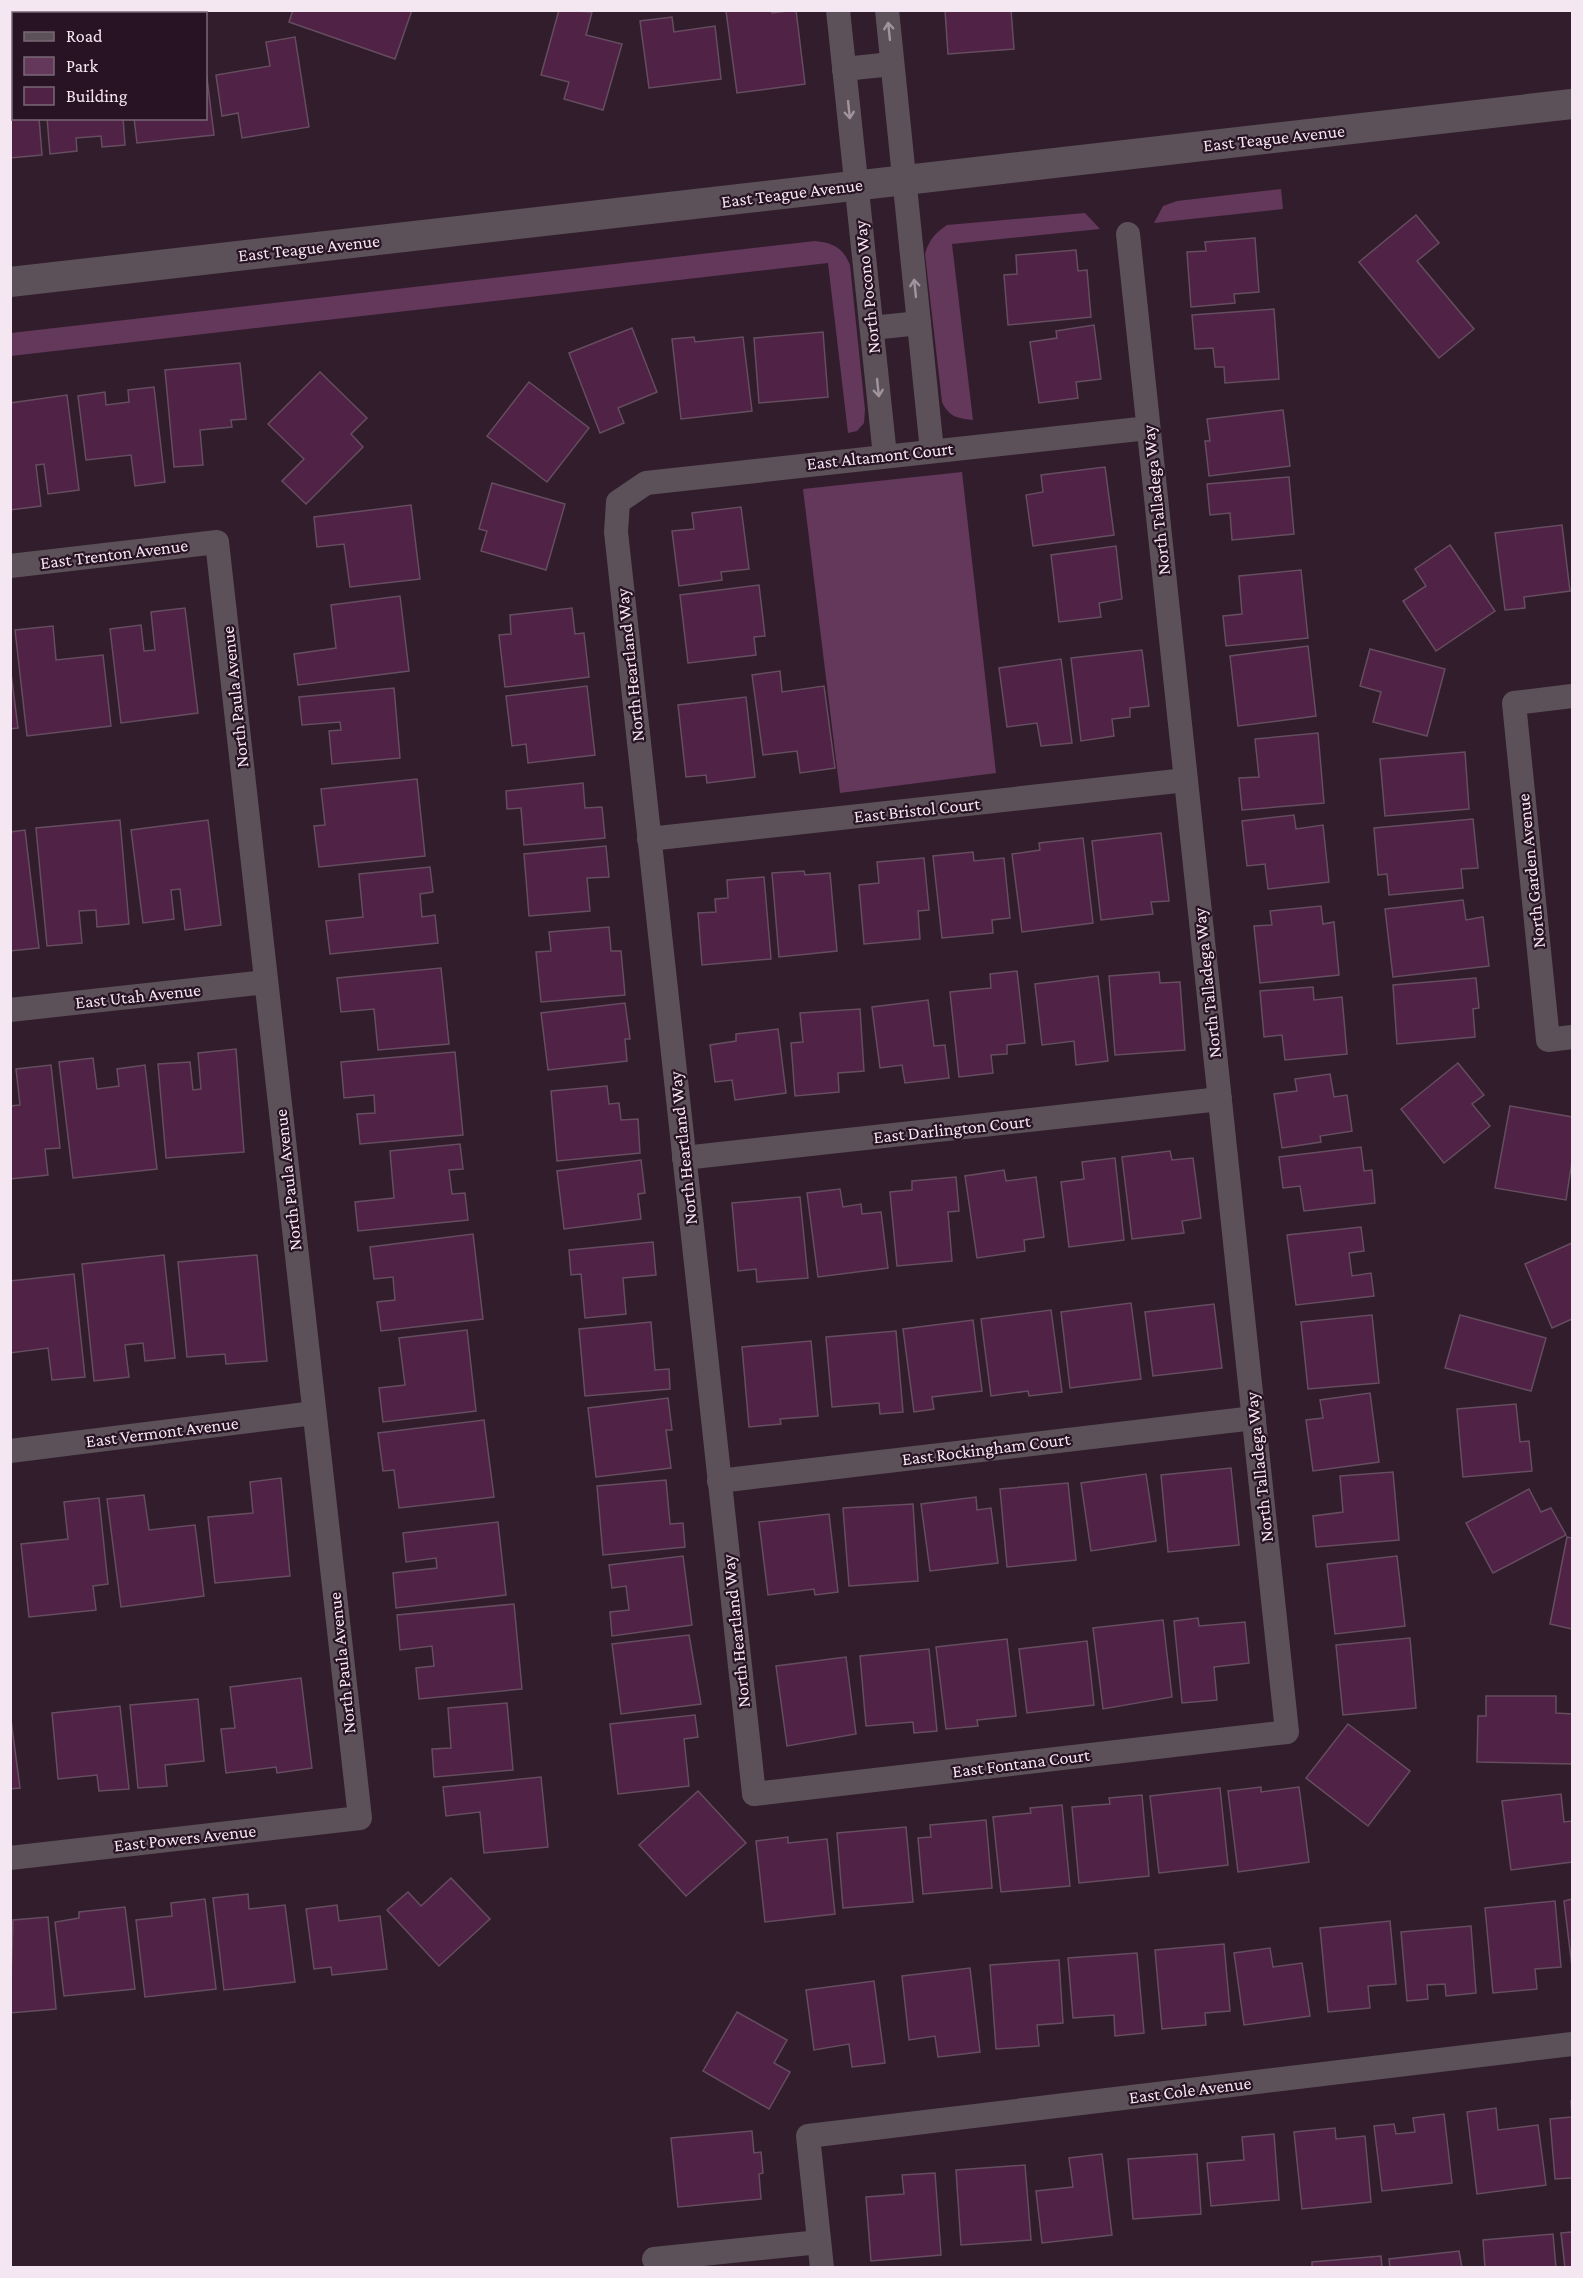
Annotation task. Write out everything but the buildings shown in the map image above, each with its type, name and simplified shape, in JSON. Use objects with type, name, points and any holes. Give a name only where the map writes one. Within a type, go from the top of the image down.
[{"type":"street","name":"North Pocono Way","points":[[838,10],[885,456]]},
{"type":"street","points":[[886,10],[932,451]]},
{"type":"street","points":[[844,69],[892,64]]},
{"type":"street","name":"East Teague Avenue","points":[[10,282],[1572,104]]},
{"type":"street","name":"North Talladega Way","points":[[1128,234],[1287,1732]]},
{"type":"street","points":[[872,328],[919,323]]},
{"type":"street","name":"East Altamont Court","points":[[618,502],[646,483],[1148,428]]},
{"type":"street","name":"North Heartland Way","points":[[618,502],[616,532],[754,1794]]},
{"type":"street","name":"East Trenton Avenue","points":[[10,566],[217,542]]},
{"type":"street","name":"North Paula Avenue","points":[[217,542],[360,1818]]},
{"type":"street","name":"North Garden Avenue","points":[[1572,696],[1514,703],[1548,1040],[1572,1037]]},
{"type":"street","name":"East Bristol Court","points":[[649,839],[1186,780]]},
{"type":"street","name":"East Utah Avenue","points":[[10,1010],[266,982]]},
{"type":"street","name":"East Darlington Court","points":[[684,1158],[1220,1099]]},
{"type":"street","name":"East Vermont Avenue","points":[[10,1451],[314,1413]]},
{"type":"street","name":"East Rockingham Court","points":[[719,1481],[1254,1418]]},
{"type":"street","name":"East Fontana Court","points":[[754,1794],[1287,1732]]},
{"type":"street","name":"East Powers Avenue","points":[[10,1858],[360,1818]]},
{"type":"street","name":"East Cole Avenue","points":[[819,2242],[808,2136],[1572,2044]]},
{"type":"street","points":[[654,2259],[819,2242],[822,2268]]},
{"type":"green space","points":[[1281,189],[1283,209],[1154,223],[1163,206],[1177,201]]},
{"type":"green space","points":[[1085,213],[1100,229],[952,244],[973,420],[951,414],[942,402],[925,254],[931,241],[947,225]]},
{"type":"green space","points":[[815,241],[837,247],[850,265],[865,410],[864,423],[857,431],[848,433],[828,263],[11,356],[11,333]]},
{"type":"green space","points":[[962,472],[996,773],[840,793],[803,489]]}]
